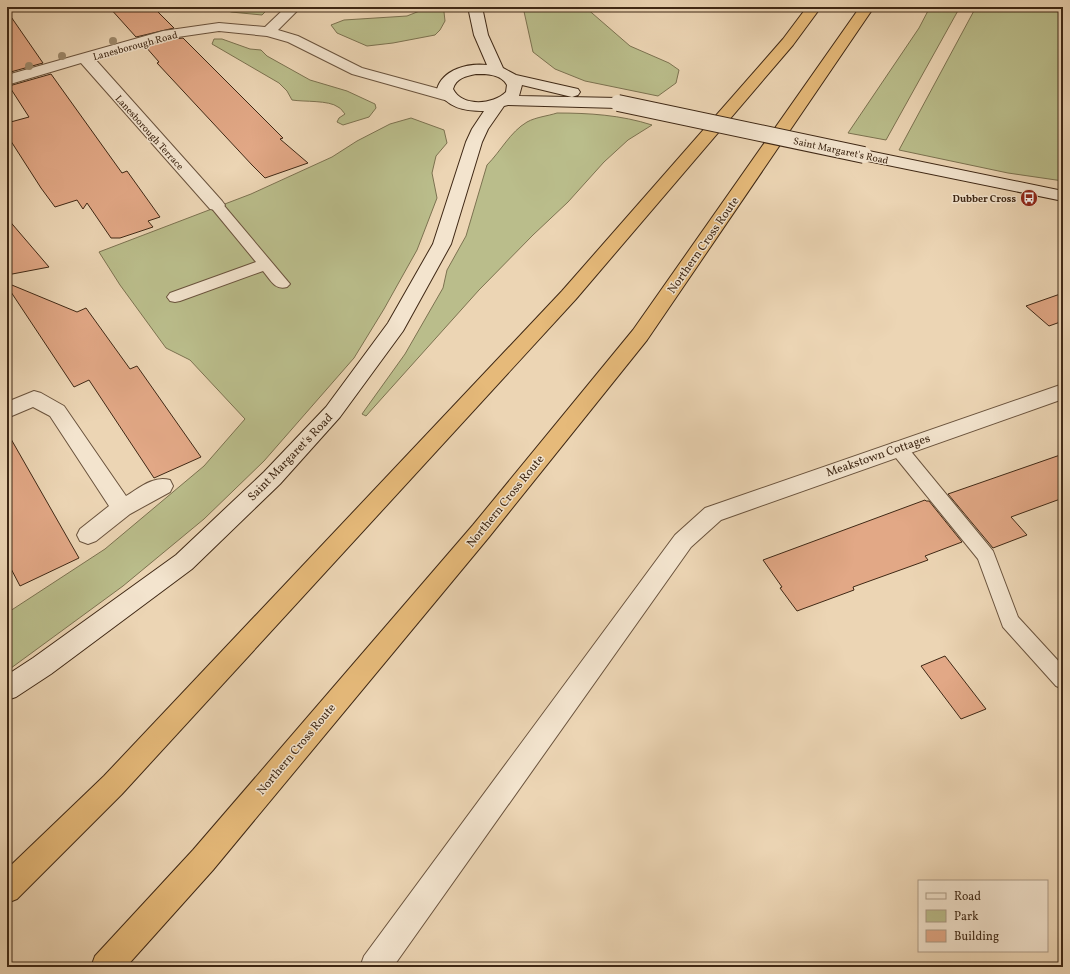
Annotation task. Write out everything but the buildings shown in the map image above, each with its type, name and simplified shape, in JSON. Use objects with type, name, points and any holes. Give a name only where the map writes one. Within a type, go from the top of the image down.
[{"type":"highway","points":[[7,889],[113,785],[569,295],[788,42],[814,7]]},
{"type":"highway","name":"Northern Cross Route","points":[[106,967],[203,860],[481,531],[640,335],[867,7]]},
{"type":"main road","points":[[268,32],[294,7]]},
{"type":"main road","points":[[475,7],[481,34],[503,74],[514,83],[515,89],[502,102]]},
{"type":"main road","name":"Lanesborough Road","points":[[7,80],[163,35],[219,27],[268,32],[293,39],[356,71],[400,82],[465,105],[476,107],[502,102]]},
{"type":"main road","points":[[451,99],[444,90],[445,84],[471,55],[481,34]]},
{"type":"main road","name":"Lanesborough Terrace","points":[[85,58],[216,205]]},
{"type":"main road","name":"Lanesborough Road","points":[[400,82],[453,76],[475,69],[503,74]]},
{"type":"main road","name":"Saint Margaret's Road","points":[[503,74],[618,103],[1063,196]]},
{"type":"main road","name":"Saint Margaret's Road","points":[[451,99],[465,120],[472,144]]},
{"type":"main road","name":"Saint Margaret's Road","points":[[7,689],[42,666],[184,562],[272,478],[333,412],[396,326],[442,244],[470,157],[472,144],[483,122],[502,102],[618,103]]},
{"type":"main road","name":"Meakstown Cottages","points":[[375,967],[683,541],[713,514],[898,448],[1061,395]]},
{"type":"main road","points":[[7,411],[34,398],[57,411],[122,508]]},
{"type":"main road","points":[[88,535],[122,508],[162,486]]},
{"type":"lane","points":[[216,205],[282,284]]},
{"type":"lane","points":[[175,297],[266,264]]},
{"type":"lane","points":[[898,448],[986,556],[1010,621],[1063,680]]},
{"type":"green space","points":[[229,7],[270,7],[262,15],[231,12],[225,9]]},
{"type":"green space","points":[[421,7],[449,7],[444,12],[445,21],[435,35],[367,46],[337,33],[331,25],[344,20],[407,16],[422,10]]},
{"type":"green space","points":[[523,7],[585,7],[630,46],[669,63],[679,70],[676,83],[658,96],[585,81],[555,69],[533,52]]},
{"type":"green space","points":[[930,7],[960,7],[886,140],[848,133],[919,28]]},
{"type":"green space","points":[[976,7],[1063,7],[1063,181],[1008,173],[899,150]]},
{"type":"green space","points":[[214,39],[222,39],[250,49],[261,50],[267,56],[310,80],[347,91],[375,104],[376,108],[369,117],[343,125],[337,122],[339,118],[345,114],[341,109],[329,103],[292,100],[287,91],[279,83],[212,44]]},
{"type":"green space","points":[[557,113],[605,115],[652,125],[628,140],[604,162],[568,202],[479,290],[366,416],[362,414],[405,354],[443,288],[447,270],[466,236],[487,165],[521,126],[534,119]]},
{"type":"green space","points":[[411,118],[444,130],[447,143],[436,156],[432,173],[437,198],[417,250],[384,309],[354,358],[264,461],[204,519],[123,586],[7,671],[7,613],[105,549],[204,466],[245,419],[190,360],[166,348],[120,285],[99,252],[251,194],[332,157],[357,141],[390,124]]},
{"type":"place","name":"Dubber Cross","points":[[1029,198]]}]
